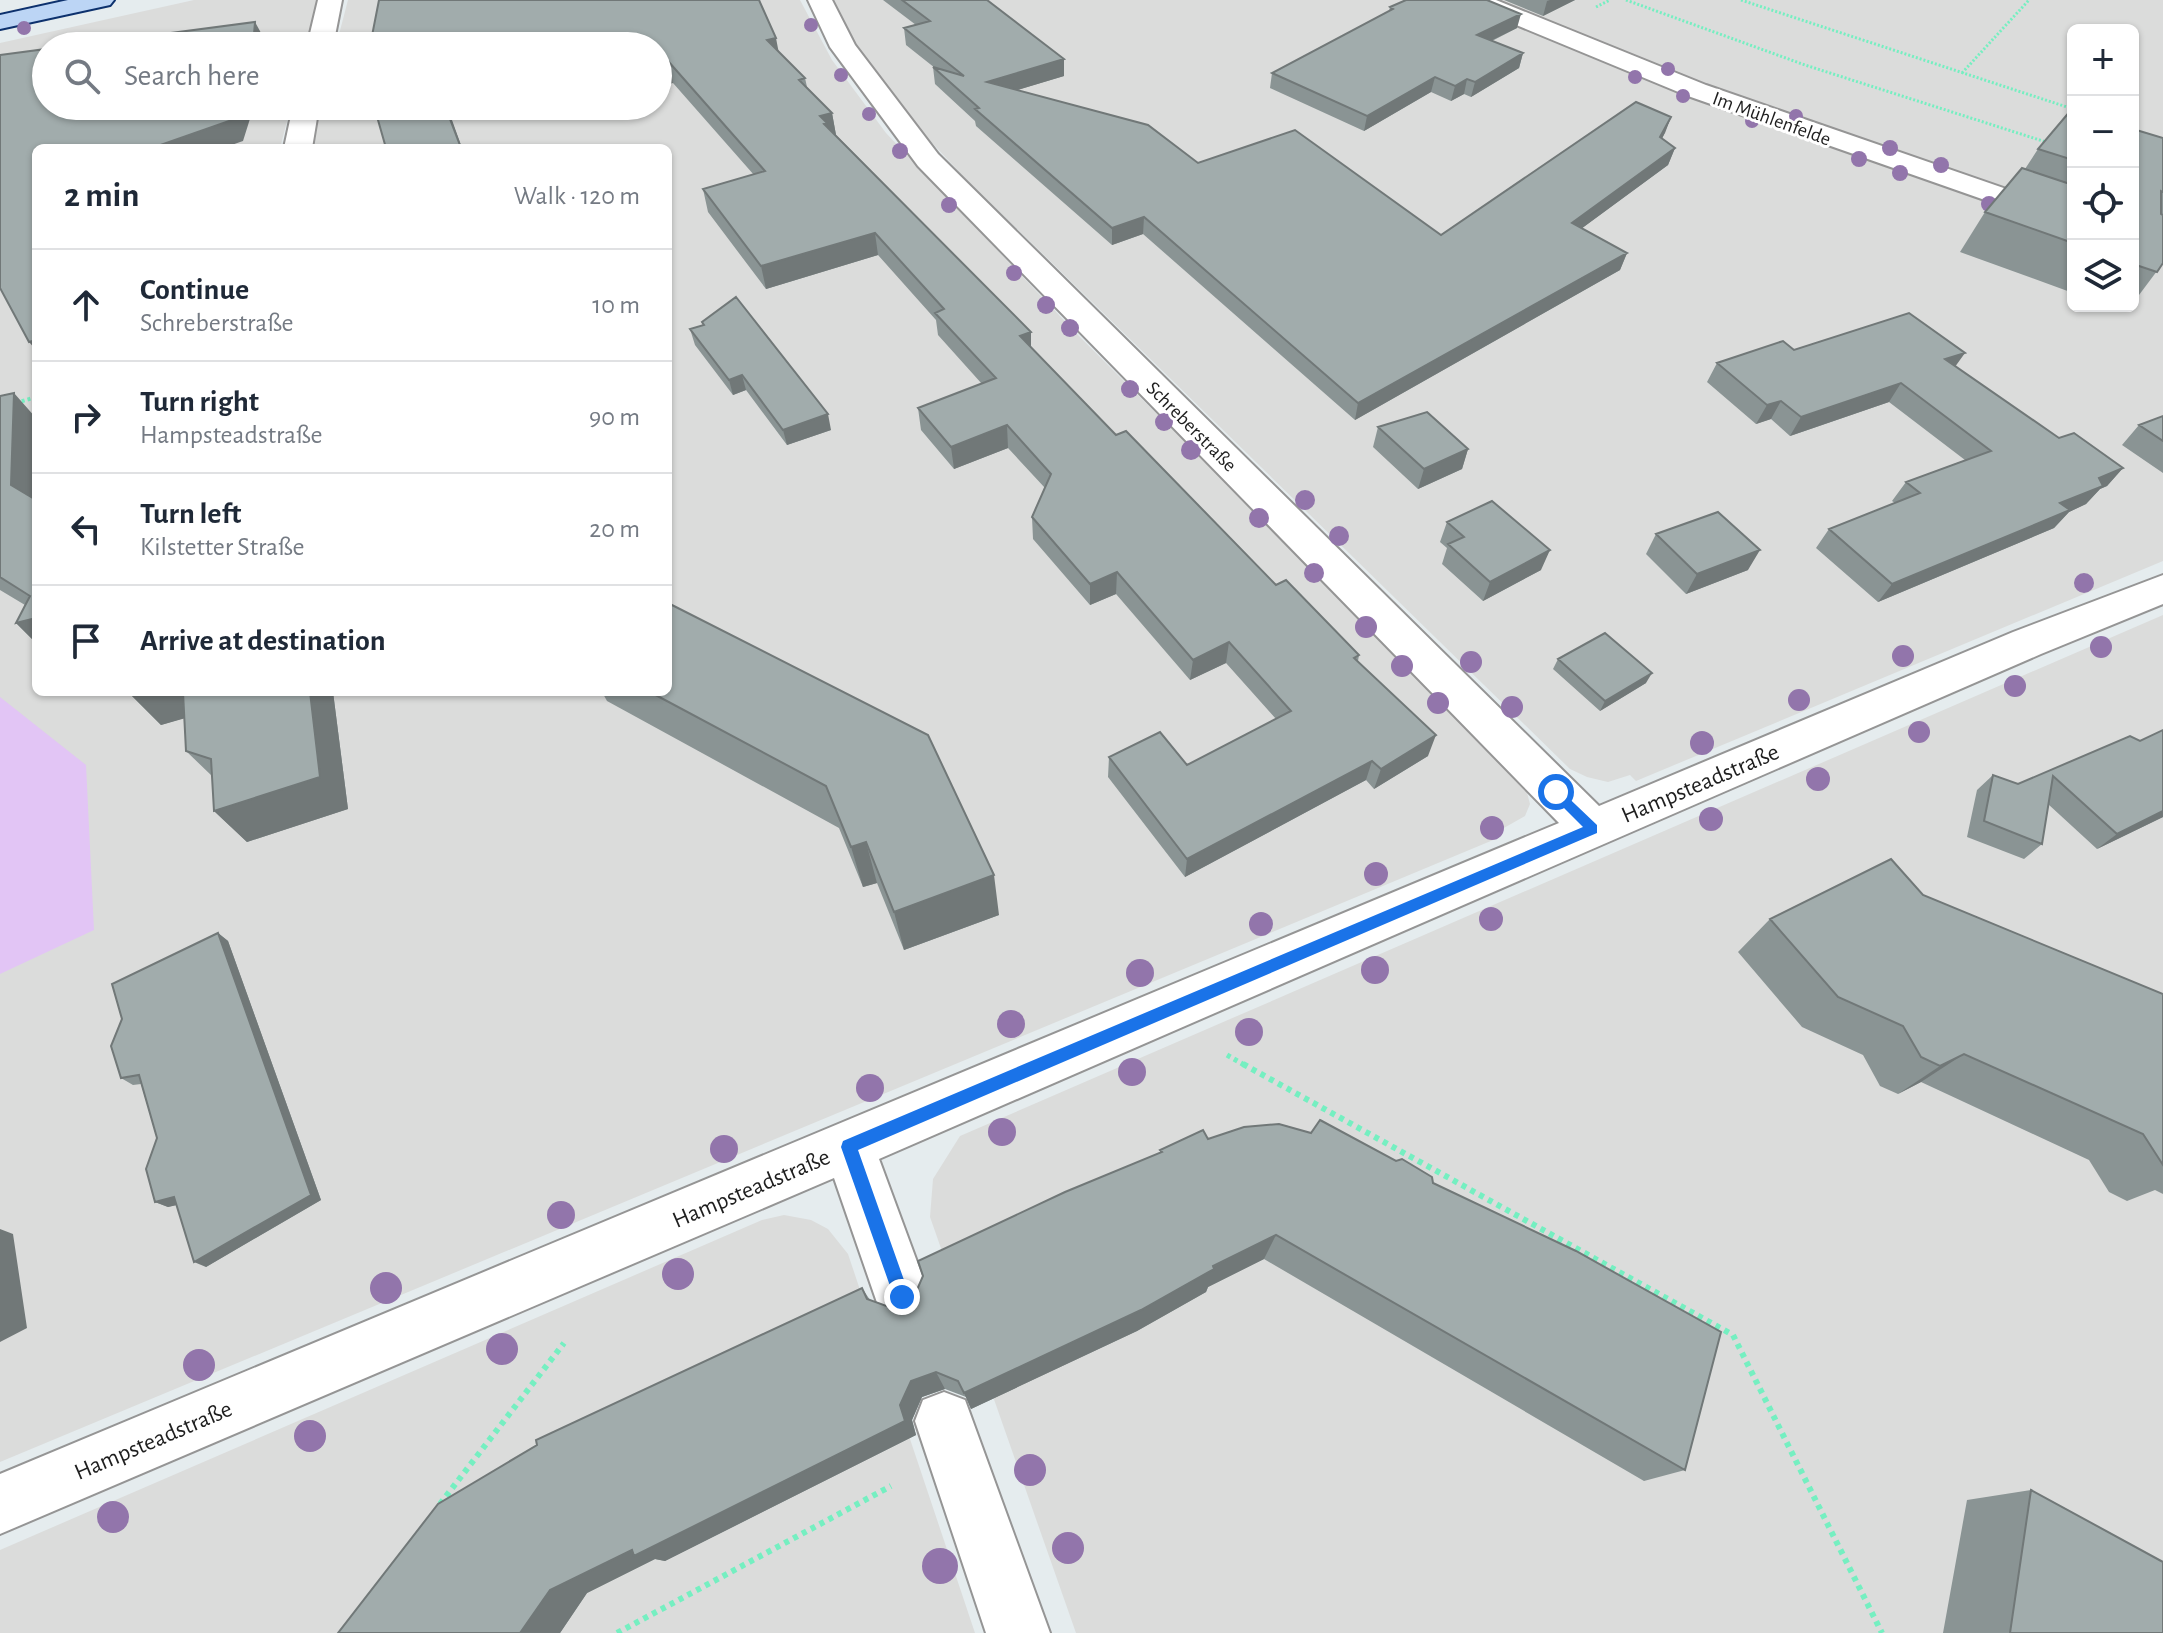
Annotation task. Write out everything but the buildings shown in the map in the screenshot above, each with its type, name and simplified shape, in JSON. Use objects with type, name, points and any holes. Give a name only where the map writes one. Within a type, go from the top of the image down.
[{"type":"street","points":[[0,22],[102,0]]},
{"type":"street","points":[[323,32],[330,0]]},
{"type":"street","name":"Schreberstraße","points":[[820,0],[843,47],[928,160],[1593,829]]},
{"type":"street","name":"Im Mühlenfelde","points":[[1476,0],[1586,48],[1751,112],[2067,220]]},
{"type":"street","points":[[299,144],[303,120]]},
{"type":"street","name":"Hampsteadstraße","points":[[0,1504],[849,1147],[2027,643],[2163,589]]},
{"type":"street","points":[[849,1147],[902,1297]]},
{"type":"street","points":[[944,1421],[1018,1633]]},
{"type":"path","points":[[1626,0],[1805,65],[2051,143]]},
{"type":"path","points":[[1741,0],[2067,107]]},
{"type":"path","points":[[1962,73],[2029,0]]},
{"type":"path","points":[[12,405],[32,398]]},
{"type":"path","points":[[1227,1055],[1733,1335],[1882,1633]]},
{"type":"path","points":[[438,1507],[564,1343]]},
{"type":"path","points":[[617,1633],[891,1486]]},
{"type":"shaded area","points":[[194,0],[318,0],[310,32],[50,32]]},
{"type":"shaded area","points":[[348,0],[800,0],[832,60],[886,133],[1077,334],[1524,781],[1530,804],[1525,816],[1495,833],[1498,838],[0,1462],[0,43],[32,36],[32,120],[287,120],[281,144],[32,144],[32,696],[672,696],[672,144],[314,144],[318,120],[672,120],[672,32],[340,32]]},
{"type":"shaded area","points":[[831,0],[1455,0],[1695,98],[2067,228],[2067,312],[2139,312],[2139,253],[2163,261],[2163,561],[1636,781],[1630,775],[1608,782],[1587,777],[1570,769],[963,176],[919,129],[855,46]]},
{"type":"shaded area","points":[[1494,0],[2163,0],[2163,242],[2139,234],[2139,24],[2067,24],[2067,210],[1701,84]]},
{"type":"shaded area","points":[[2163,615],[2163,1633],[1076,1633],[930,1217],[933,1179],[960,1136]]},
{"type":"shaded area","points":[[0,697],[86,765],[94,930],[0,974]]},
{"type":"shaded area","points":[[784,1215],[811,1220],[828,1229],[848,1254],[975,1633],[0,1633],[0,1550],[762,1220]]},
{"type":"route","points":[[902,1297],[849,1147],[1593,829],[1556,792]]}]
